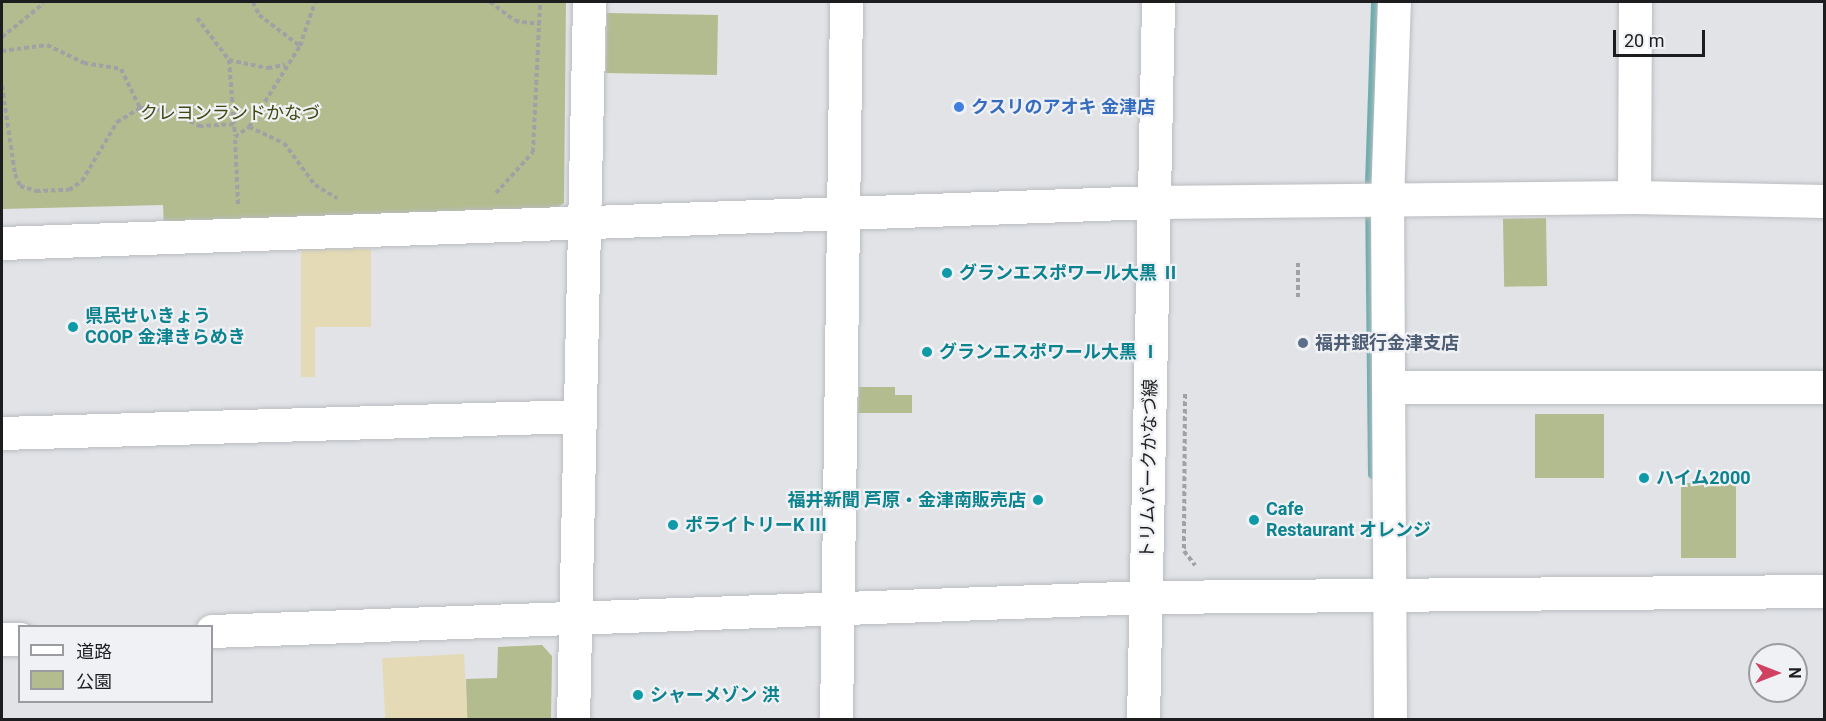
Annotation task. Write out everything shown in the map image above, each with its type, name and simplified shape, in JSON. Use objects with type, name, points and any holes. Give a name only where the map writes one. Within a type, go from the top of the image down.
[{"type":"street","points":[[573,720],[590,2]]},
{"type":"street","points":[[836,720],[846,2]]},
{"type":"street","name":"トリムパークかなづ線","points":[[1143,720],[1148,597],[1158,2]]},
{"type":"street","points":[[1390,720],[1387,200],[1394,2]]},
{"type":"street","points":[[1634,197],[1635,2]]},
{"type":"street","points":[[2,243],[586,226],[843,213],[1155,202],[1634,197],[1824,201]]},
{"type":"street","points":[[1389,387],[1824,387]]},
{"type":"street","points":[[2,433],[580,416]]},
{"type":"street","points":[[213,632],[838,606],[1148,597],[1824,591]]},
{"type":"street","points":[[2,639],[18,639]]},
{"type":"path","points":[[253,2],[259,15],[300,46]]},
{"type":"path","points":[[235,137],[249,127],[285,64],[300,46],[315,2]]},
{"type":"path","points":[[490,2],[515,21],[540,24]]},
{"type":"path","points":[[488,196],[518,174],[533,152],[540,2]]},
{"type":"path","points":[[2,37],[43,4]]},
{"type":"path","points":[[196,18],[229,60],[239,235]]},
{"type":"path","points":[[2,51],[47,45],[84,63],[121,69],[140,108]]},
{"type":"path","points":[[229,60],[267,68],[285,64]]},
{"type":"path","points":[[2,86],[15,174],[20,186],[36,191],[69,190],[82,181],[117,122],[140,108],[170,111],[199,126],[234,124]]},
{"type":"path","points":[[249,127],[284,143],[315,185],[348,202]]},
{"type":"path","points":[[1298,263],[1298,297]]},
{"type":"path","points":[[1185,383],[1184,551],[1198,567],[1209,567]]},
{"type":"green space","name":"クレヨンランドかなづ","points":[[2,2],[566,2],[564,203],[548,213],[164,227],[163,205],[2,209]]},
{"type":"green space","points":[[607,13],[718,15],[717,75],[606,73]]},
{"type":"green space","points":[[1546,218],[1547,286],[1504,287],[1503,219]]},
{"type":"green space","points":[[859,387],[895,387],[895,395],[912,395],[912,413],[858,413]]},
{"type":"green space","points":[[1535,414],[1604,414],[1604,478],[1535,478]]},
{"type":"green space","points":[[1681,483],[1736,483],[1736,558],[1681,558]]},
{"type":"green space","points":[[542,645],[552,656],[551,719],[467,719],[466,679],[497,678],[498,647]]},
{"type":"sand","points":[[301,249],[371,249],[371,327],[315,327],[315,377],[301,377]]},
{"type":"sand","points":[[464,654],[467,719],[385,720],[382,658]]},
{"type":"waterway","points":[[1372,474],[1369,184],[1375,2]]},
{"type":"place","name":"クスリのアオキ 金津店","points":[[959,107]]},
{"type":"place","name":"グランエスポワール大黒 Ⅱ","points":[[947,273]]},
{"type":"place","name":"県民せいきょう COOP 金津きらめき","points":[[73,327]]},
{"type":"place","name":"福井銀行金津支店","points":[[1303,343]]},
{"type":"place","name":"グランエスポワール大黒 Ⅰ","points":[[927,352]]},
{"type":"place","name":"ハイム2000","points":[[1644,478]]},
{"type":"place","name":"福井新聞 芦原・金津南販売店","points":[[1038,500]]},
{"type":"place","name":"Cafe Restaurant オレンジ","points":[[1254,520]]},
{"type":"place","name":"ポライトリーK Ⅲ","points":[[673,525]]},
{"type":"place","name":"シャーメゾン 洪","points":[[638,695]]}]
